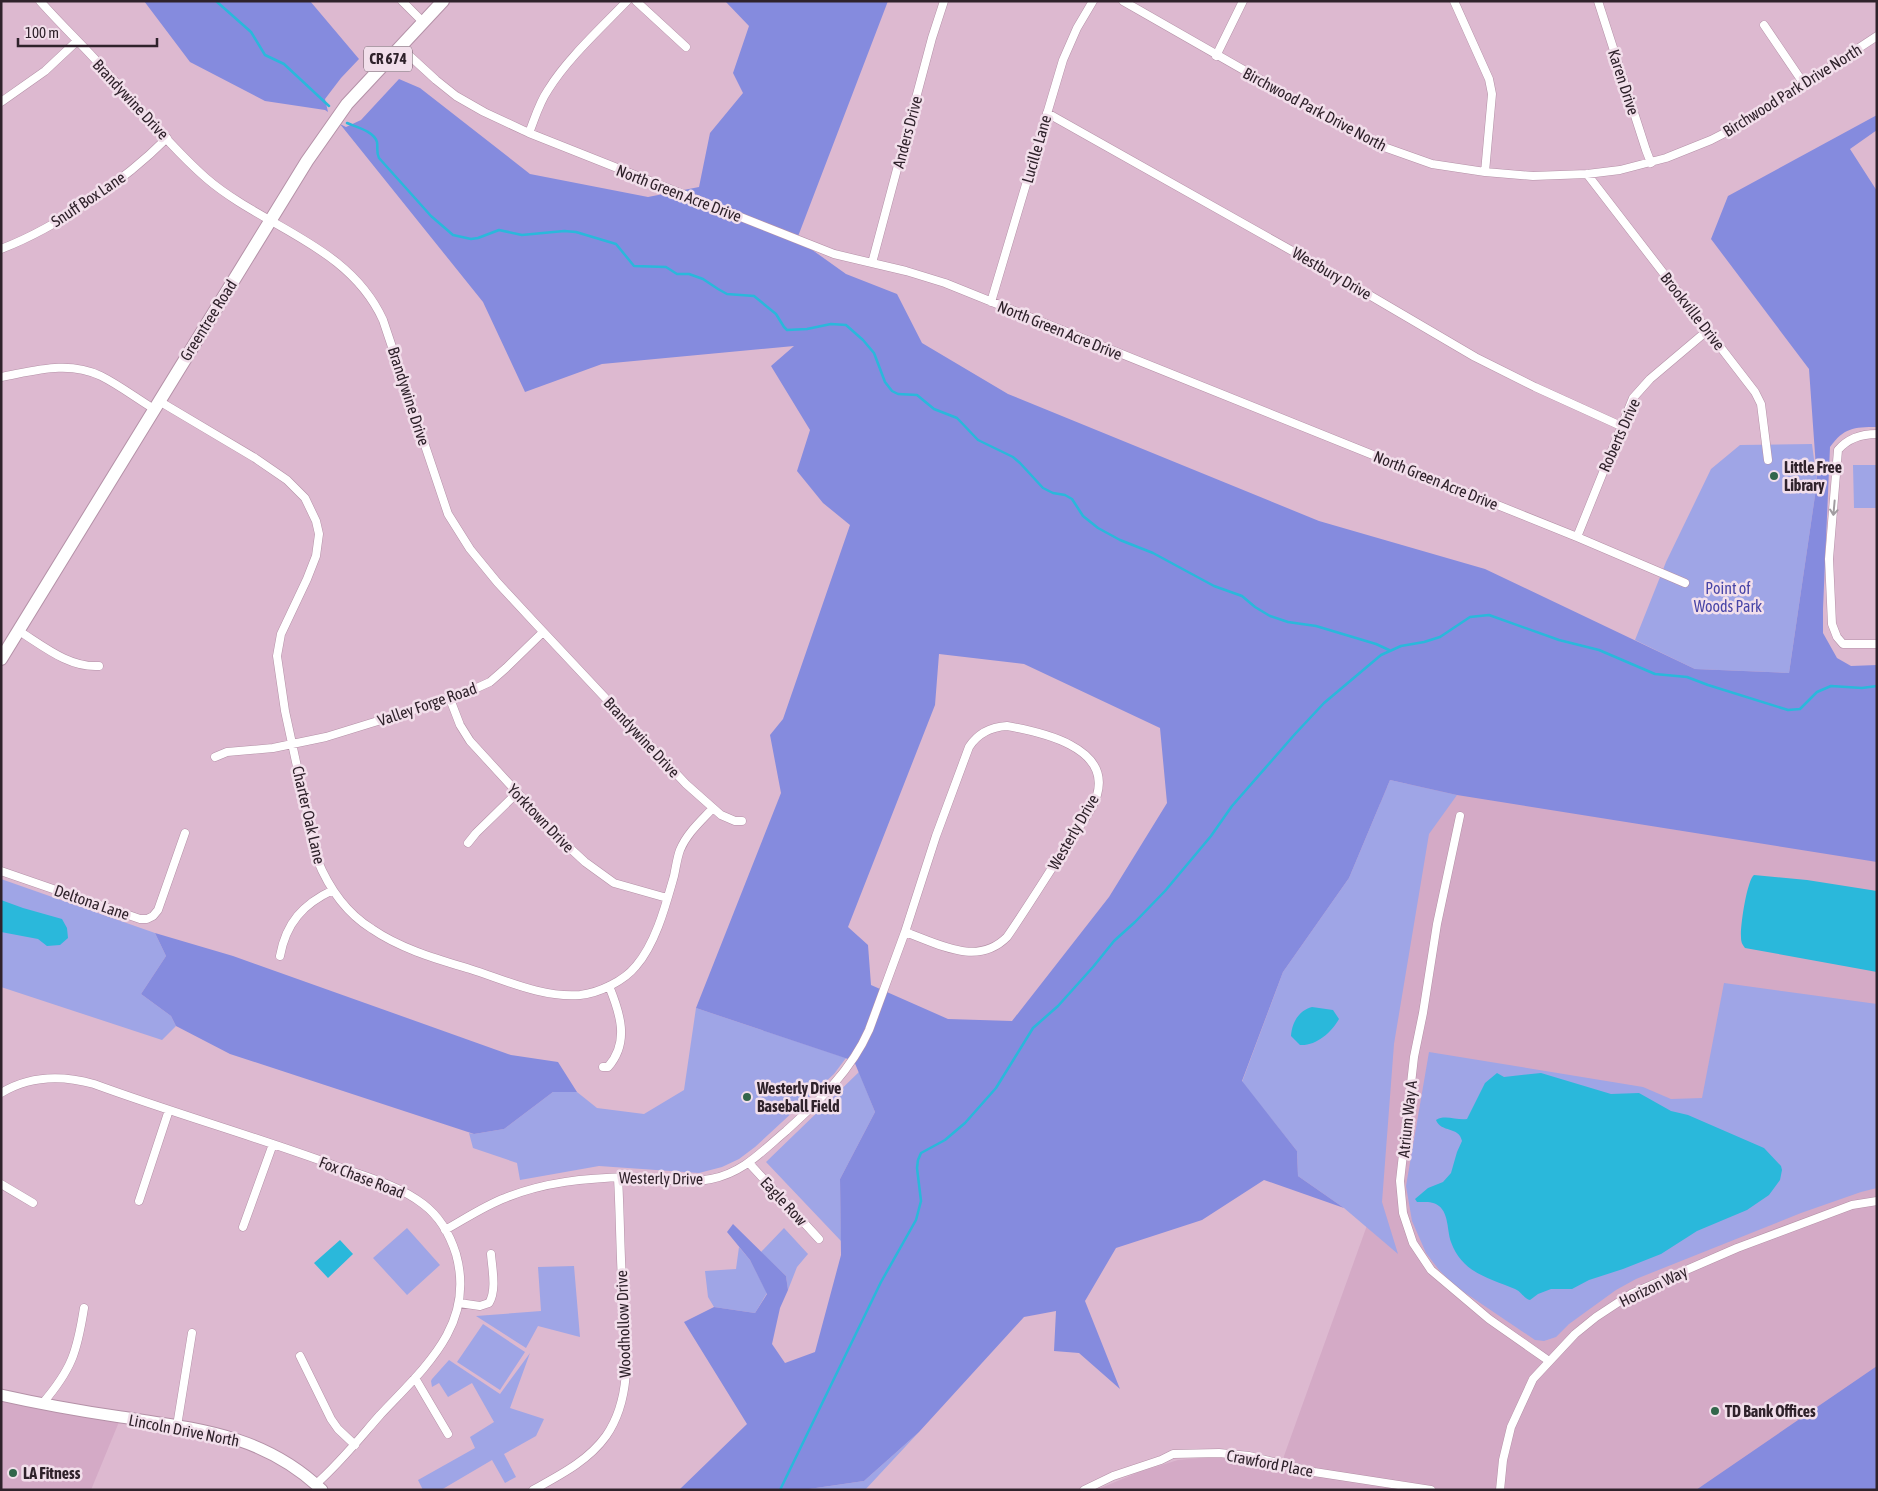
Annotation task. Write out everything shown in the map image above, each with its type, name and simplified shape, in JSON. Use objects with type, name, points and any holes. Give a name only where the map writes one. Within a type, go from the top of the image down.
[{"type":"main road","name":"Greentree Road","points":[[1,659],[307,161],[347,104],[443,1]]},
{"type":"street","name":"Brandywine Drive","points":[[40,1],[167,138],[214,184],[340,264],[357,280],[372,299],[388,332],[416,422],[446,508],[454,525],[488,571],[677,774],[713,808],[729,819],[742,821]]},
{"type":"street","points":[[402,1],[423,22]]},
{"type":"street","points":[[529,133],[540,104],[548,90],[564,69],[627,1]]},
{"type":"street","points":[[636,1],[686,47]]},
{"type":"street","name":"Anders Drive","points":[[872,263],[932,38],[944,1]]},
{"type":"street","name":"Lucille Lane","points":[[992,302],[1063,60],[1076,28],[1093,1]]},
{"type":"street","name":"Birchwood Park Drive North","points":[[1123,1],[1216,56],[1359,136],[1384,147],[1432,164],[1485,172],[1533,176],[1587,174],[1620,170],[1651,163],[1711,140],[1748,121],[1877,36]]},
{"type":"street","points":[[1216,56],[1243,1]]},
{"type":"street","points":[[1454,1],[1489,79],[1492,94],[1485,172]]},
{"type":"street","name":"Karen Drive","points":[[1598,1],[1651,163]]},
{"type":"street","points":[[1764,25],[1804,84]]},
{"type":"street","points":[[1,102],[45,71],[77,41]]},
{"type":"street","name":"North Green Acre Drive","points":[[400,47],[456,96],[484,112],[529,133],[834,254],[906,271],[945,283],[1577,537],[1685,583]]},
{"type":"street","name":"Westbury Drive","points":[[1047,113],[1342,279],[1475,357],[1535,388],[1621,426]]},
{"type":"street","name":"Snuff Box Lane","points":[[1,249],[47,227],[71,212],[134,168],[167,138]]},
{"type":"street","name":"Brookville Drive","points":[[1587,174],[1755,392],[1761,404],[1768,460]]},
{"type":"street","name":"Roberts Drive","points":[[1577,537],[1633,398],[1650,378],[1708,330]]},
{"type":"street","name":"Charter Oak Lane","points":[[1,377],[50,368],[78,368],[101,376],[277,472],[296,488],[312,509],[319,534],[316,556],[281,634],[277,650],[284,703],[313,847],[322,871],[333,890],[353,914],[372,930],[395,942],[458,966],[522,987],[556,994],[584,994],[609,986],[636,967],[649,947],[684,843],[691,831],[713,808]]},
{"type":"street","points":[[1877,434],[1865,434],[1850,440],[1838,450],[1830,559],[1832,624],[1837,637],[1843,644],[1877,644]]},
{"type":"street","points":[[19,631],[72,662],[91,667],[99,666]]},
{"type":"street","name":"Valley Forge Road","points":[[215,757],[227,752],[293,745],[450,699],[490,682],[543,632]]},
{"type":"street","name":"Yorktown Drive","points":[[450,699],[460,725],[470,741],[567,846],[614,883],[666,898]]},
{"type":"street","name":"Westerly Drive","points":[[445,1230],[493,1204],[519,1193],[565,1182],[618,1178],[710,1180],[725,1176],[749,1163],[764,1152],[834,1085],[862,1045],[905,932],[936,836],[965,756],[973,740],[988,729],[1007,726],[1056,739],[1074,747],[1087,756],[1097,773],[1099,787],[1096,798],[1015,925],[1000,944],[987,951],[971,952],[905,932]]},
{"type":"street","points":[[468,843],[517,793]]},
{"type":"street","name":"Atrium Way A","points":[[1460,816],[1435,931],[1423,1013],[1414,1057],[1400,1181],[1403,1213],[1413,1243],[1421,1257],[1436,1275],[1488,1319],[1549,1361]]},
{"type":"street","name":"Deltona Lane","points":[[1,871],[140,919],[147,919],[154,916],[161,904],[186,833]]},
{"type":"street","points":[[280,956],[282,943],[302,910],[317,898],[333,890]]},
{"type":"street","points":[[602,1067],[608,1067],[617,1056],[622,1033],[620,1018],[609,986]]},
{"type":"street","name":"Fox Chase Road","points":[[1,1093],[36,1080],[65,1078],[94,1084],[273,1144],[400,1190],[424,1204],[434,1213],[454,1248],[458,1262],[459,1304],[454,1320],[445,1340],[415,1378],[319,1487]]},
{"type":"street","points":[[139,1200],[169,1110]]},
{"type":"street","points":[[243,1227],[273,1144]]},
{"type":"street","name":"Eagle Row","points":[[749,1163],[819,1239]]},
{"type":"street","name":"Woodhollow Drive","points":[[533,1490],[559,1476],[592,1452],[607,1435],[622,1402],[626,1364],[618,1178]]},
{"type":"street","points":[[1,1184],[33,1203]]},
{"type":"street","name":"Horizon Way","points":[[1500,1490],[1503,1460],[1511,1427],[1533,1379],[1575,1334],[1589,1322],[1631,1294],[1728,1252],[1852,1205],[1877,1200]]},
{"type":"street","points":[[459,1304],[480,1306],[489,1303],[492,1298],[493,1285],[491,1254]]},
{"type":"street","points":[[42,1404],[59,1384],[72,1360],[78,1344],[84,1308]]},
{"type":"street","points":[[177,1426],[192,1333]]},
{"type":"street","points":[[300,1356],[331,1419],[338,1429],[355,1445]]},
{"type":"street","points":[[415,1378],[448,1434]]},
{"type":"street","name":"Lincoln Drive North","points":[[1,1395],[42,1404],[211,1432],[253,1445],[291,1464],[319,1487]]},
{"type":"street","name":"Crawford Place","points":[[1084,1490],[1114,1476],[1173,1454],[1219,1453],[1249,1456],[1314,1472],[1431,1490]]},
{"type":"shaded area","points":[[144,1],[310,1],[359,59],[325,99],[328,112],[265,101],[190,62]]},
{"type":"shaded area","points":[[725,1],[888,1],[797,239],[846,274],[897,294],[922,343],[1008,394],[1319,521],[1485,569],[1695,669],[1789,673],[1817,482],[1809,369],[1711,239],[1728,196],[1877,115],[1877,130],[1850,149],[1877,191],[1877,427],[1855,428],[1845,432],[1830,447],[1823,633],[1837,658],[1851,666],[1877,665],[1877,862],[1457,795],[1390,780],[1349,878],[1283,972],[1242,1081],[1297,1151],[1298,1176],[1344,1208],[1264,1180],[1202,1220],[1116,1248],[1085,1301],[1120,1389],[1079,1353],[1054,1351],[1056,1311],[1024,1317],[919,1432],[864,1481],[802,1490],[679,1490],[747,1424],[684,1322],[714,1307],[755,1313],[767,1294],[750,1260],[727,1232],[733,1224],[786,1276],[788,1290],[780,1308],[772,1344],[785,1363],[815,1352],[841,1255],[840,1179],[875,1112],[854,1061],[696,1008],[781,793],[770,735],[783,719],[850,525],[823,503],[797,471],[810,430],[771,366],[794,346],[602,364],[525,392],[483,302],[340,124],[346,127],[361,120],[399,79],[420,88],[530,174],[648,197],[699,187],[710,133],[743,93],[733,73],[749,26]],"holes":[[[939,654],[1024,664],[1160,728],[1167,803],[1109,897],[1012,1021],[948,1019],[871,985],[868,945],[848,927],[935,705]]]},
{"type":"shaded area","points":[[1877,711],[1877,1490],[1096,1490],[1139,1472],[1178,1460],[1219,1456],[1264,1462],[1280,1467],[1374,1206],[1380,788]]},
{"type":"shaded area","points":[[1754,875],[1807,880],[1877,891],[1877,972],[1745,948],[1741,940],[1744,904],[1751,879]]},
{"type":"shaded area","points":[[1,900],[62,919],[67,928],[68,938],[60,945],[47,946],[38,939],[1,932]]},
{"type":"shaded area","points":[[155,933],[233,956],[511,1055],[558,1062],[577,1092],[553,1092],[504,1129],[474,1134],[230,1054],[176,1026],[171,1016],[141,994],[166,956]]},
{"type":"shaded area","points":[[1312,1007],[1333,1010],[1339,1019],[1322,1038],[1306,1045],[1300,1045],[1291,1036],[1293,1027],[1299,1015]]},
{"type":"shaded area","points":[[1497,1073],[1504,1077],[1541,1073],[1611,1094],[1639,1093],[1671,1111],[1688,1115],[1764,1148],[1781,1166],[1780,1180],[1769,1195],[1747,1210],[1697,1231],[1661,1254],[1589,1280],[1572,1289],[1551,1289],[1538,1294],[1530,1300],[1517,1290],[1469,1268],[1462,1261],[1451,1242],[1445,1213],[1442,1209],[1434,1203],[1417,1202],[1415,1199],[1428,1188],[1443,1182],[1451,1173],[1462,1141],[1457,1133],[1442,1127],[1436,1120],[1440,1118],[1467,1119],[1485,1083]]},
{"type":"shaded area","points":[[340,1240],[353,1254],[328,1278],[314,1263]]},
{"type":"shaded area","points":[[1877,1366],[1877,1490],[1696,1490]]},
{"type":"shaded area","points":[[1,1395],[121,1417],[91,1490],[1,1490]]},
{"type":"green space","name":"Point of Woods Park","points":[[1812,444],[1817,482],[1789,673],[1695,669],[1635,640],[1666,562],[1711,469],[1740,445]]},
{"type":"green space","points":[[1853,465],[1877,465],[1877,508],[1854,508]]},
{"type":"green space","points":[[1390,780],[1457,795],[1429,834],[1394,1044],[1382,1202],[1398,1254],[1344,1208],[1298,1176],[1297,1151],[1242,1082],[1283,972],[1349,878]]},
{"type":"green space","points":[[1,879],[155,933],[166,956],[141,994],[171,1016],[176,1026],[162,1040],[1,987]]},
{"type":"green space","points":[[1724,983],[1877,1004],[1877,1188],[1801,1213],[1636,1279],[1616,1290],[1569,1324],[1556,1337],[1544,1341],[1535,1340],[1455,1286],[1426,1253],[1412,1221],[1406,1186],[1429,1052],[1643,1087],[1671,1099],[1702,1098]]},
{"type":"green space","points":[[696,1008],[846,1058],[834,1074],[755,1147],[739,1159],[722,1167],[699,1173],[599,1166],[520,1180],[517,1163],[473,1148],[469,1133],[474,1134],[504,1129],[553,1092],[577,1092],[597,1108],[644,1114],[684,1090]]},
{"type":"green space","points":[[859,1072],[875,1112],[840,1179],[841,1241],[766,1162]]},
{"type":"green space","points":[[407,1228],[440,1265],[407,1295],[373,1258]]},
{"type":"green space","points":[[784,1228],[808,1254],[797,1267],[788,1290],[786,1276],[761,1252]]},
{"type":"green space","points":[[739,1247],[750,1260],[767,1293],[755,1313],[714,1307],[708,1297],[705,1271],[736,1269]]},
{"type":"green space","points":[[574,1266],[580,1337],[538,1326],[526,1348],[476,1316],[541,1311],[538,1267]]},
{"type":"green space","points":[[483,1324],[525,1352],[500,1390],[457,1362]]},
{"type":"green space","points":[[530,1353],[510,1408],[544,1419],[536,1436],[504,1454],[516,1477],[505,1483],[492,1460],[441,1490],[423,1490],[418,1480],[475,1448],[470,1437],[494,1422],[472,1383],[448,1397],[439,1383],[432,1387],[432,1379],[449,1360],[500,1394]]},
{"type":"green space","points":[[919,1432],[865,1490],[802,1490],[864,1481]]},
{"type":"waterway","points":[[216,1],[251,32],[265,55],[284,64],[329,106]]},
{"type":"waterway","points":[[347,123],[364,130],[375,138],[379,158],[431,216],[453,235],[471,239],[499,230],[522,235],[564,231],[576,232],[616,244],[634,266],[666,267],[677,274],[689,274],[703,279],[727,294],[754,296],[776,314],[787,330],[807,329],[831,324],[846,325],[874,353],[885,382],[892,391],[898,394],[917,395],[934,409],[957,418],[978,440],[1013,457],[1043,488],[1072,499],[1083,516],[1098,528],[1120,540],[1153,553],[1214,586],[1242,596],[1270,616],[1288,622],[1316,626],[1376,644],[1389,650]]},
{"type":"waterway","points":[[780,1490],[881,1282],[916,1220],[921,1201],[917,1168],[921,1153],[945,1140],[965,1123],[996,1088],[1033,1028],[1058,1006],[1114,941],[1165,891],[1211,836],[1232,806],[1295,734],[1324,703],[1381,655],[1401,646],[1440,637],[1470,617],[1489,615],[1559,640],[1599,650],[1655,674],[1687,677],[1788,710],[1800,709],[1817,692],[1831,686],[1862,688],[1877,686]]},
{"type":"place","name":"Little Free Library","points":[[1774,476]]},
{"type":"place","name":"Westerly Drive Baseball Field","points":[[747,1097]]},
{"type":"place","name":"TD Bank Offices","points":[[1715,1411]]},
{"type":"place","name":"LA Fitness","points":[[13,1473]]}]
